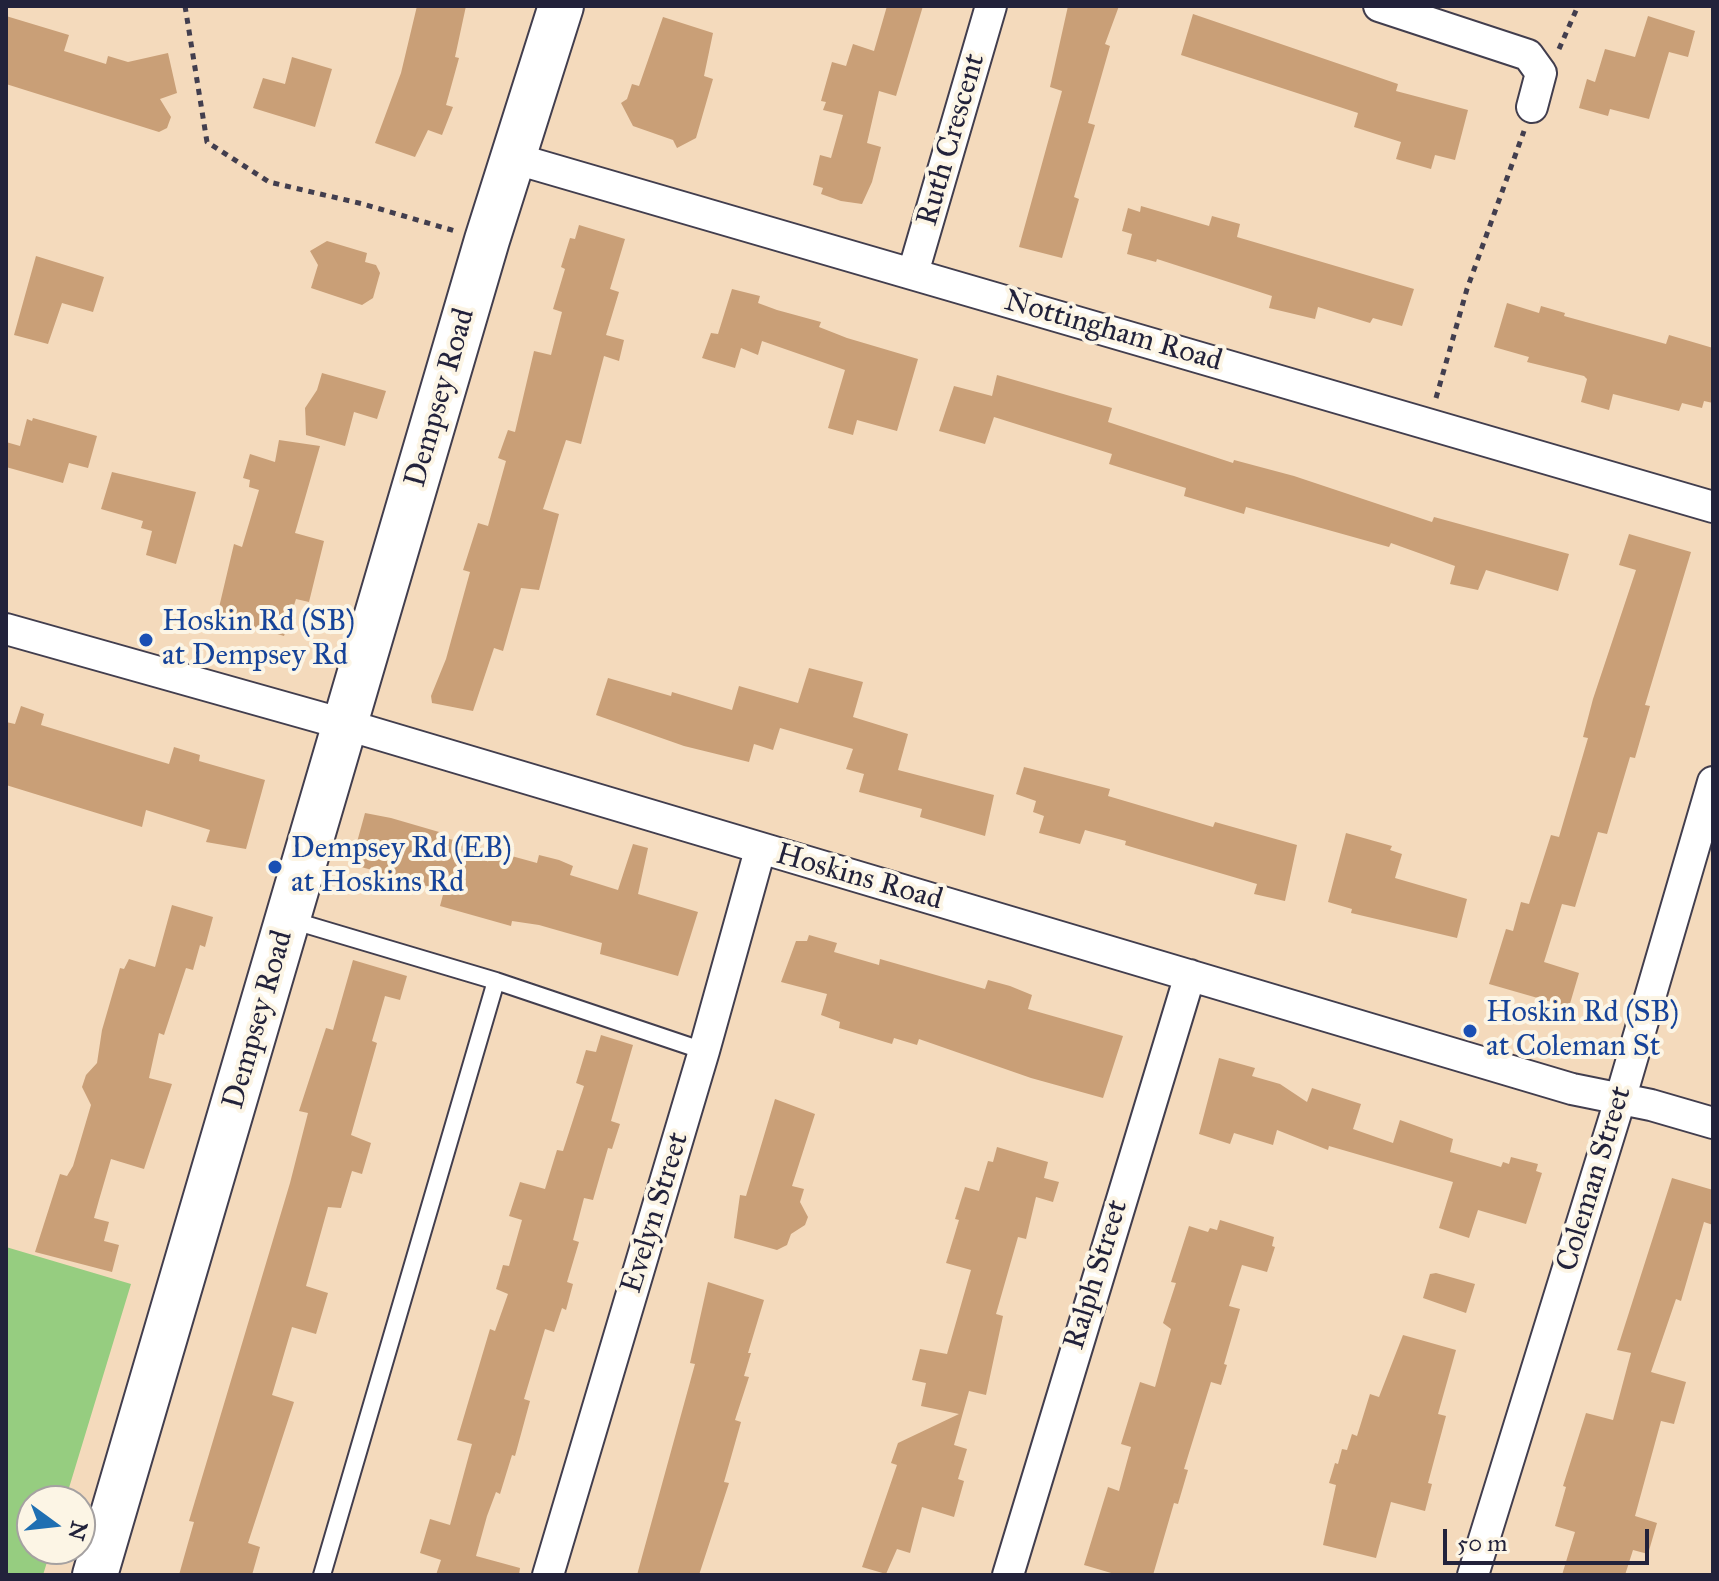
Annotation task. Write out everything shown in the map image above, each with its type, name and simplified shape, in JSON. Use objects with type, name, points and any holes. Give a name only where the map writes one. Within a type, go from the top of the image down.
[{"type":"street","name":"Dempsey Road","points":[[95,1575],[487,240],[561,6]]},
{"type":"street","name":"Ruth Crescent","points":[[913,273],[991,6]]},
{"type":"street","points":[[1379,6],[1528,55],[1541,73],[1532,107]]},
{"type":"street","name":"Nottingham Road","points":[[513,158],[1713,507]]},
{"type":"street","name":"Hoskins Road","points":[[6,629],[347,725],[760,850],[1620,1100],[1713,1123]]},
{"type":"street","name":"Coleman Street","points":[[1473,1575],[1620,1100],[1713,782]]},
{"type":"street","name":"Evelyn Street","points":[[548,1575],[704,1051],[760,850]]},
{"type":"street","name":"Ralph Street","points":[[1008,1575],[1190,975]]},
{"type":"lane","points":[[289,920],[496,981],[704,1051]]},
{"type":"lane","points":[[322,1575],[496,981]]},
{"type":"path","points":[[185,6],[207,142],[269,182],[363,204],[487,240]]},
{"type":"path","points":[[1541,73],[1558,52],[1578,6]]},
{"type":"path","points":[[1429,424],[1467,289],[1532,107]]},
{"type":"green space","points":[[6,1247],[131,1284],[70,1485],[16,1485],[16,1565],[46,1565],[43,1575],[6,1575]]},
{"type":"building","points":[[417,6],[466,6],[455,57],[459,58],[446,105],[453,107],[442,135],[428,130],[415,157],[375,143],[401,73]]},
{"type":"building","points":[[887,6],[923,6],[896,96],[879,91],[867,143],[881,147],[872,182],[862,204],[841,201],[821,194],[823,188],[813,185],[820,155],[831,158],[843,115],[823,110],[826,102],[821,101],[832,62],[846,66],[853,44],[874,51]]},
{"type":"building","points":[[1068,6],[1119,6],[1105,44],[1110,46],[1088,123],[1095,125],[1074,197],[1079,199],[1062,258],[1019,247],[1062,91],[1050,87]]},
{"type":"building","points":[[1193,14],[1398,84],[1396,91],[1468,110],[1455,160],[1435,155],[1431,169],[1396,159],[1401,142],[1354,127],[1358,113],[1181,55]]},
{"type":"building","points":[[6,16],[69,35],[64,51],[106,64],[108,56],[128,62],[168,53],[177,93],[160,99],[171,117],[167,128],[159,132],[6,84]]},
{"type":"building","points":[[1648,16],[1695,31],[1688,57],[1669,52],[1649,119],[1610,109],[1608,116],[1579,108],[1587,79],[1595,82],[1605,49],[1635,57]]},
{"type":"building","points":[[663,17],[713,33],[704,76],[713,79],[696,138],[677,148],[673,140],[633,126],[621,103],[627,99],[632,84],[639,86]]},
{"type":"building","points":[[292,57],[332,69],[315,127],[253,108],[263,78],[285,84]]},
{"type":"building","points":[[1141,206],[1209,226],[1212,216],[1240,224],[1237,237],[1414,289],[1402,326],[1373,318],[1370,323],[1318,307],[1315,319],[1269,308],[1272,296],[1157,259],[1156,262],[1127,254],[1132,234],[1122,231],[1128,208],[1140,212]]},
{"type":"building","points":[[579,225],[625,239],[610,289],[619,292],[606,335],[624,340],[619,361],[604,356],[581,444],[566,440],[543,509],[559,514],[539,590],[521,588],[503,651],[494,648],[473,711],[432,703],[431,696],[446,659],[470,572],[463,570],[478,523],[488,526],[506,461],[498,458],[508,430],[515,432],[534,351],[551,355],[562,312],[553,309],[565,269],[561,267],[570,238],[575,239]]},
{"type":"building","points":[[327,241],[367,253],[365,262],[376,265],[380,273],[373,298],[362,305],[311,288],[318,265],[310,251]]},
{"type":"building","points":[[36,256],[104,277],[93,312],[62,303],[48,344],[14,335]]},
{"type":"building","points":[[732,289],[760,296],[758,303],[821,322],[819,327],[847,338],[918,359],[897,431],[857,420],[853,435],[828,428],[845,370],[762,341],[758,355],[741,348],[735,368],[702,358],[711,333],[718,334]]},
{"type":"building","points":[[1507,303],[1539,313],[1541,306],[1565,313],[1564,316],[1666,344],[1669,335],[1713,348],[1713,403],[1704,401],[1702,408],[1682,403],[1679,411],[1613,394],[1609,410],[1581,402],[1587,379],[1584,376],[1527,362],[1529,357],[1494,347]]},
{"type":"building","points":[[322,373],[386,391],[377,419],[354,412],[345,446],[306,435],[305,408],[317,390]]},
{"type":"building","points":[[997,375],[1112,408],[1108,422],[1233,463],[1234,460],[1294,476],[1432,522],[1434,517],[1569,554],[1558,591],[1486,570],[1478,590],[1450,584],[1455,566],[1391,543],[1389,547],[1246,507],[1244,514],[1184,496],[1186,488],[1109,464],[1112,454],[994,417],[985,444],[939,431],[954,386],[992,396]]},
{"type":"building","points":[[33,418],[97,436],[88,468],[69,463],[63,483],[6,467],[6,442],[20,446],[27,419],[32,421]]},
{"type":"building","points":[[279,440],[320,446],[295,533],[324,541],[309,602],[296,599],[284,636],[217,616],[234,544],[242,547],[259,490],[249,487],[250,480],[243,478],[250,454],[275,462]]},
{"type":"building","points":[[112,472],[196,492],[176,564],[146,555],[152,531],[141,528],[143,521],[101,509]]},
{"type":"building","points":[[1629,534],[1691,552],[1645,705],[1650,706],[1635,758],[1630,757],[1607,834],[1598,832],[1575,907],[1562,904],[1544,962],[1579,973],[1569,1007],[1489,984],[1506,929],[1513,931],[1521,902],[1529,904],[1551,835],[1559,837],[1588,738],[1583,737],[1593,699],[1636,570],[1619,565]]},
{"type":"building","points":[[809,668],[863,682],[853,717],[908,734],[898,770],[994,795],[985,836],[920,817],[922,809],[859,792],[864,774],[846,769],[853,749],[780,728],[773,750],[754,744],[749,762],[684,746],[596,715],[608,678],[671,696],[672,692],[732,710],[739,686],[798,703]]},
{"type":"building","points":[[21,706],[44,714],[41,725],[129,752],[169,764],[174,747],[200,755],[199,761],[265,780],[246,849],[206,842],[210,830],[146,810],[142,827],[6,785],[6,722],[15,724]]},
{"type":"building","points":[[1024,767],[1110,789],[1108,796],[1213,827],[1215,822],[1297,845],[1285,901],[1254,894],[1257,884],[1125,845],[1126,841],[1085,830],[1080,844],[1039,833],[1044,816],[1033,812],[1036,801],[1016,794]]},
{"type":"building","points":[[365,813],[391,818],[446,834],[446,838],[537,863],[539,855],[559,860],[573,866],[570,875],[618,890],[633,844],[648,848],[638,894],[698,912],[678,976],[600,954],[602,943],[539,925],[512,921],[511,926],[440,906],[444,891],[351,864]]},
{"type":"building","points":[[1346,833],[1392,846],[1390,850],[1402,854],[1395,878],[1467,899],[1457,938],[1351,913],[1352,909],[1328,902]]},
{"type":"building","points":[[172,905],[213,917],[205,947],[200,945],[193,970],[186,968],[164,1035],[159,1033],[149,1078],[172,1084],[144,1169],[111,1159],[99,1200],[94,1218],[109,1222],[104,1241],[119,1245],[112,1272],[35,1252],[60,1174],[67,1176],[73,1166],[91,1105],[82,1087],[86,1075],[97,1063],[102,1030],[120,968],[124,969],[129,959],[155,967]]},
{"type":"building","points":[[809,935],[837,943],[834,952],[879,965],[880,959],[985,989],[988,980],[1010,986],[1032,995],[1028,1009],[1123,1036],[1103,1098],[1031,1078],[919,1039],[917,1045],[894,1038],[892,1044],[839,1028],[840,1022],[821,1015],[827,994],[781,982],[796,941],[807,941]]},
{"type":"building","points":[[353,960],[407,976],[400,1000],[385,996],[372,1041],[377,1043],[351,1135],[371,1143],[362,1174],[352,1171],[341,1208],[328,1207],[306,1286],[328,1293],[316,1334],[292,1327],[272,1395],[294,1402],[248,1543],[260,1547],[252,1575],[179,1575],[194,1522],[189,1521],[290,1183],[308,1113],[299,1111],[326,1028],[333,1030]]},
{"type":"building","points":[[601,1035],[633,1045],[611,1121],[620,1124],[612,1149],[608,1148],[593,1200],[584,1198],[573,1240],[579,1242],[567,1282],[573,1284],[566,1310],[562,1308],[554,1332],[545,1329],[524,1399],[530,1401],[515,1456],[512,1455],[500,1494],[496,1492],[476,1556],[520,1568],[519,1575],[436,1575],[441,1560],[420,1553],[430,1519],[450,1525],[472,1444],[457,1440],[490,1329],[495,1331],[508,1294],[496,1289],[503,1265],[509,1266],[522,1220],[509,1216],[520,1182],[545,1189],[557,1150],[563,1151],[584,1086],[576,1083],[586,1050],[596,1052]]},
{"type":"building","points":[[1219,1058],[1255,1068],[1252,1076],[1280,1084],[1307,1102],[1312,1088],[1361,1104],[1353,1129],[1393,1143],[1400,1120],[1453,1139],[1450,1152],[1501,1167],[1503,1162],[1509,1164],[1511,1157],[1538,1164],[1536,1171],[1542,1173],[1526,1224],[1478,1210],[1469,1238],[1439,1228],[1453,1182],[1329,1146],[1328,1150],[1277,1130],[1273,1145],[1234,1133],[1230,1144],[1199,1134]]},
{"type":"building","points":[[775,1099],[815,1114],[792,1186],[804,1189],[800,1202],[808,1217],[805,1225],[791,1234],[787,1245],[777,1250],[734,1238],[740,1195],[746,1196]]},
{"type":"building","points":[[997,1147],[1048,1162],[1044,1178],[1059,1182],[1053,1202],[1036,1197],[1026,1239],[1018,1237],[996,1314],[1003,1316],[986,1395],[969,1391],[954,1445],[967,1449],[958,1479],[964,1481],[954,1517],[922,1507],[910,1553],[897,1549],[886,1574],[862,1567],[897,1465],[891,1463],[898,1443],[959,1414],[921,1406],[926,1383],[912,1380],[920,1349],[947,1354],[971,1270],[946,1263],[959,1220],[955,1219],[965,1187],[979,1191],[988,1161],[993,1162]]},
{"type":"building","points":[[1672,1178],[1713,1190],[1713,1225],[1704,1222],[1681,1301],[1676,1299],[1651,1372],[1686,1382],[1674,1424],[1661,1421],[1635,1516],[1657,1523],[1648,1554],[1633,1550],[1625,1575],[1562,1575],[1575,1532],[1555,1526],[1566,1487],[1563,1486],[1586,1413],[1613,1420],[1631,1353],[1617,1350]]},
{"type":"building","points":[[1220,1220],[1274,1237],[1272,1246],[1275,1247],[1267,1272],[1242,1265],[1229,1306],[1240,1309],[1224,1364],[1227,1365],[1221,1385],[1211,1382],[1184,1469],[1188,1470],[1178,1504],[1174,1503],[1153,1575],[1118,1575],[1084,1565],[1108,1487],[1119,1491],[1131,1447],[1121,1444],[1140,1382],[1155,1387],[1171,1329],[1163,1323],[1176,1283],[1171,1282],[1189,1226],[1208,1232],[1210,1228],[1217,1230]]},
{"type":"building","points":[[1430,1274],[1475,1284],[1466,1313],[1423,1298]]},
{"type":"building","points":[[708,1282],[764,1300],[748,1353],[751,1353],[744,1376],[749,1377],[735,1420],[741,1422],[724,1482],[729,1483],[699,1575],[637,1575],[695,1364],[690,1363]]},
{"type":"building","points":[[1403,1335],[1456,1350],[1438,1414],[1446,1416],[1428,1483],[1432,1484],[1425,1511],[1391,1502],[1376,1558],[1323,1545],[1336,1485],[1329,1483],[1335,1463],[1338,1464],[1342,1449],[1347,1450],[1352,1434],[1357,1436],[1370,1394],[1379,1397]]},
{"type":"place","name":"Hoskin Rd (SB) at Dempsey Rd","points":[[146,640]]},
{"type":"place","name":"Dempsey Rd (EB) at Hoskins Rd","points":[[275,867]]},
{"type":"place","name":"Hoskin Rd (SB) at Coleman St","points":[[1470,1031]]}]
